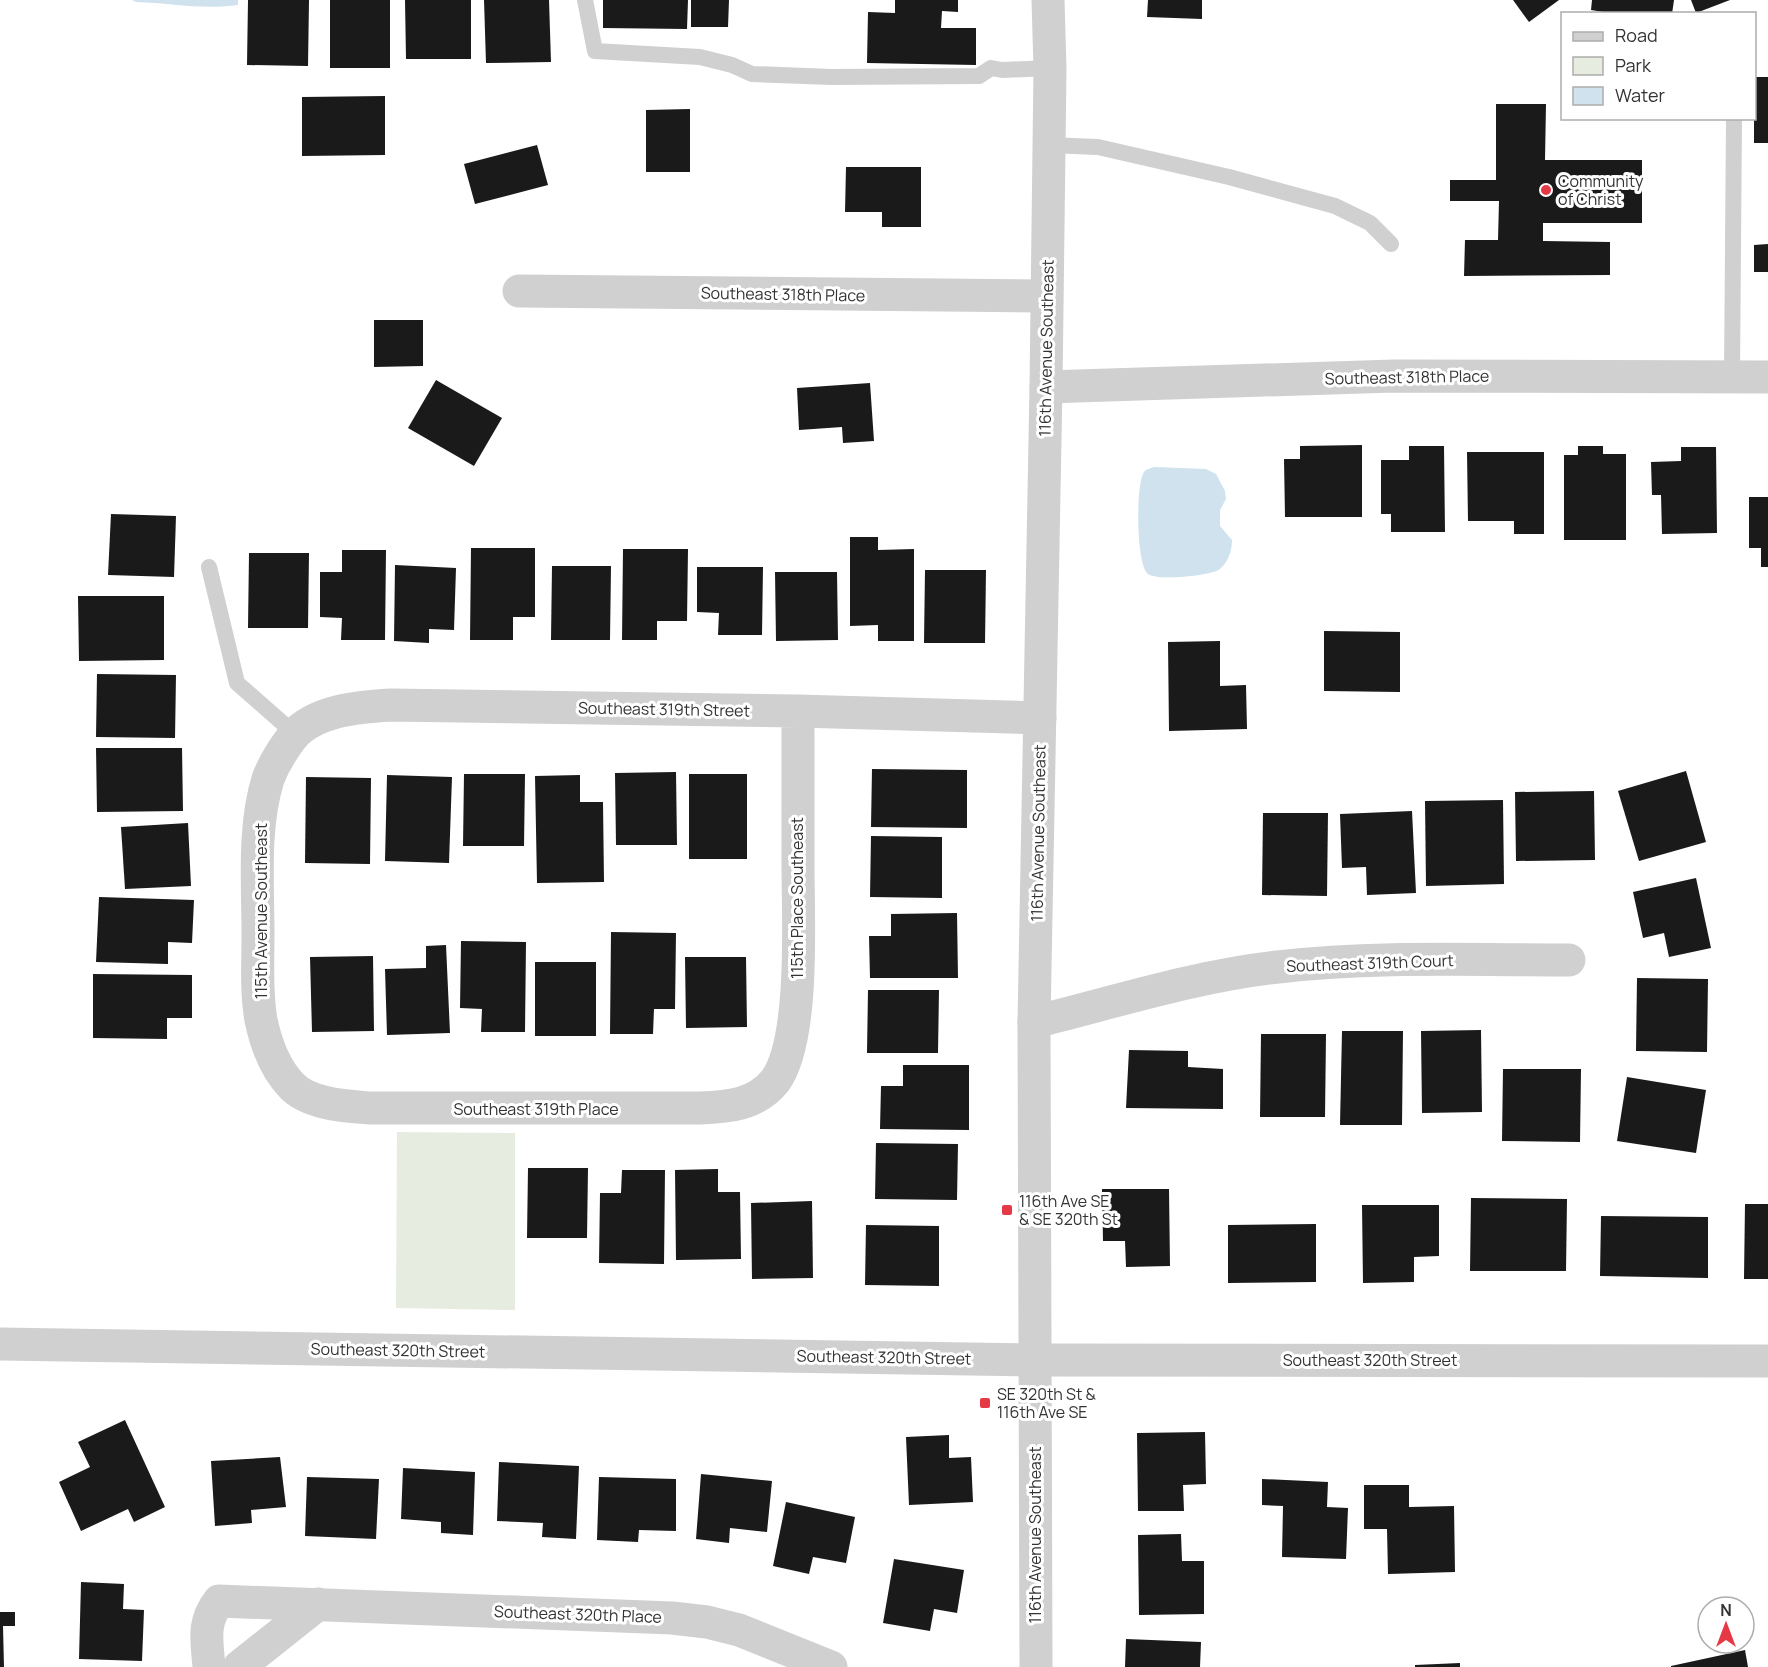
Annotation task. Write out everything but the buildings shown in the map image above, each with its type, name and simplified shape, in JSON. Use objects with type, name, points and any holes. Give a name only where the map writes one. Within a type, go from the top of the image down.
[{"type":"street","name":"116th Avenue Southeast","points":[[1036,1667],[1035,1022],[1046,387],[1050,68],[1048,0]]},
{"type":"street","name":"Southeast 318th Place","points":[[519,291],[1046,296]]},
{"type":"street","name":"Southeast 318th Place","points":[[1046,387],[1394,376],[1768,377]]},
{"type":"street","name":"Southeast 319th Street","points":[[295,734],[317,719],[338,711],[364,706],[391,705],[798,711],[1040,718]]},
{"type":"street","name":"115th Place Southeast","points":[[774,1081],[784,1064],[791,1038],[797,983],[798,711]]},
{"type":"street","name":"115th Avenue Southeast","points":[[293,1088],[278,1070],[268,1048],[261,1018],[258,985],[258,857],[261,819],[268,780],[278,756],[295,734]]},
{"type":"street","name":"Southeast 319th Court","points":[[1035,1022],[1217,976],[1277,967],[1356,960],[1569,960]]},
{"type":"street","name":"Southeast 319th Place","points":[[293,1088],[315,1099],[340,1106],[369,1108],[682,1109],[738,1105],[753,1099],[774,1081]]},
{"type":"street","name":"Southeast 320th Street","points":[[0,1344],[1034,1360],[1768,1361]]},
{"type":"street","name":"Southeast 320th Place","points":[[209,1667],[206,1625],[219,1601],[683,1619],[739,1630],[831,1667]]},
{"type":"street","points":[[239,1667],[318,1604]]},
{"type":"lane","points":[[585,0],[595,51],[700,57],[732,65],[752,74],[832,77],[979,76],[991,68],[1002,70],[1050,68]]},
{"type":"lane","points":[[1732,377],[1734,120]]},
{"type":"lane","points":[[1048,145],[1098,147],[1229,177],[1335,206],[1370,223],[1391,244]]},
{"type":"lane","points":[[209,567],[237,683],[295,734]]},
{"type":"green space","points":[[397,1132],[515,1133],[515,1310],[396,1308]]},
{"type":"water","points":[[132,0],[238,0],[238,5],[200,7]]},
{"type":"water","points":[[1154,467],[1206,469],[1216,474],[1225,491],[1226,499],[1220,510],[1220,526],[1232,540],[1229,556],[1220,569],[1206,574],[1184,577],[1161,577],[1148,574],[1144,567],[1139,542],[1139,494],[1144,472]]},
{"type":"place","name":"Community of Christ","points":[[1546,190]]},
{"type":"place","name":"116th Ave SE & SE 320th St","points":[[1007,1210]]},
{"type":"place","name":"SE 320th St & 116th Ave SE","points":[[985,1403]]}]
